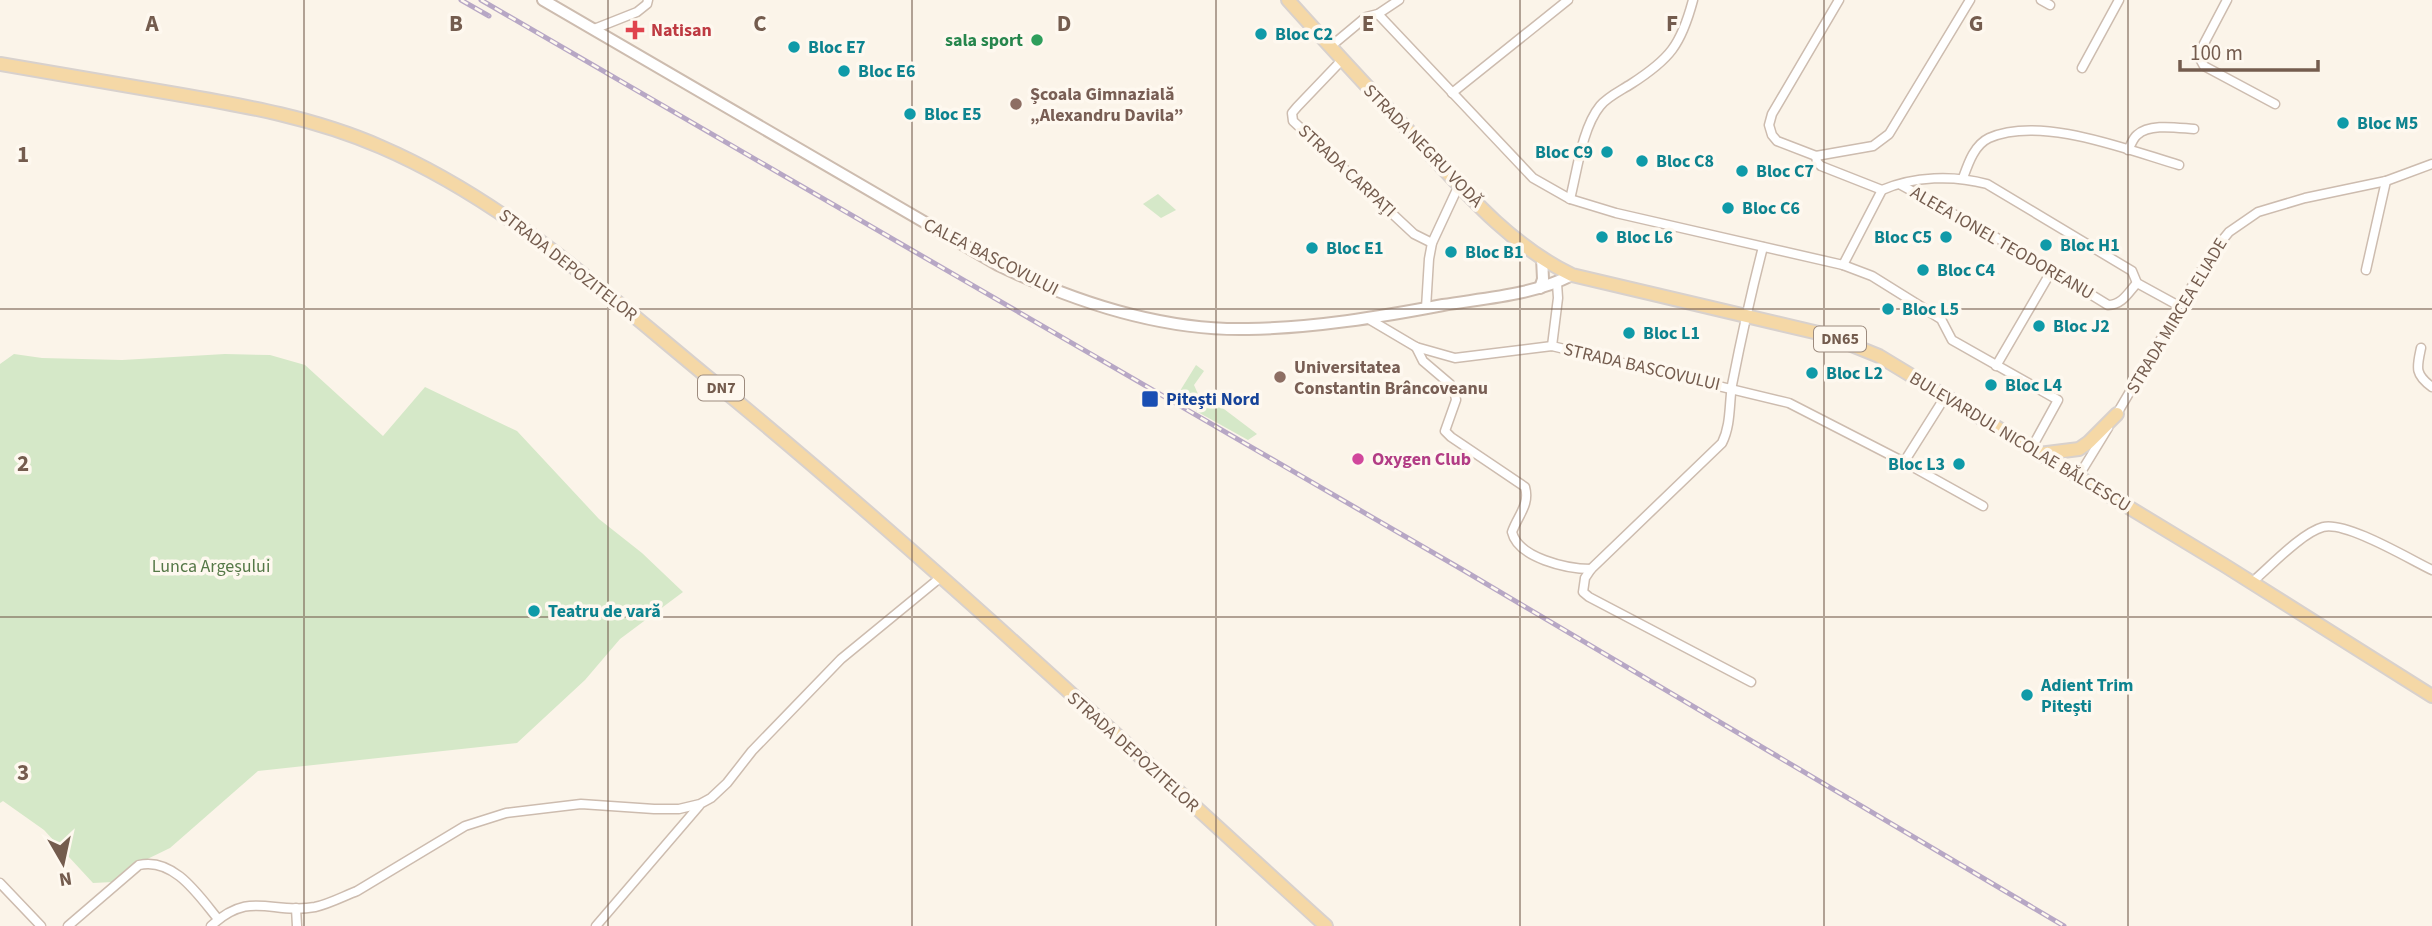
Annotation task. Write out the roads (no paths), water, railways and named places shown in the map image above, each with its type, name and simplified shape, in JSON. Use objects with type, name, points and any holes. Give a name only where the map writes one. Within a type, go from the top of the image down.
[{"type":"main road","name":"STRADA NEGRU VODĂ","points":[[1288,0],[1459,186],[1528,248],[1572,275]]},
{"type":"main road","name":"STRADA DEPOZITELOR","points":[[0,64],[284,115],[377,145],[449,180],[495,208],[547,245],[791,446],[941,577],[1326,926]]},
{"type":"main road","name":"BULEVARDUL NICOLAE BĂLCESCU","points":[[1572,275],[1843,340],[1879,356],[2432,696]]},
{"type":"main road","points":[[2035,451],[2078,449],[2090,442],[2117,414]]},
{"type":"street","name":"CALEA BASCOVULUI","points":[[542,0],[998,265],[1073,298],[1157,320],[1238,329],[1276,328],[1426,309],[1540,288],[1572,275]]},
{"type":"street","points":[[594,29],[636,12],[647,4],[648,0]]},
{"type":"street","points":[[1329,47],[1366,17],[1378,14],[1399,0]]},
{"type":"street","points":[[1452,93],[1568,0]]},
{"type":"street","points":[[1570,199],[1593,116],[1602,104],[1662,62],[1676,47],[1693,0]]},
{"type":"street","points":[[1839,0],[1772,114],[1769,125],[1777,141],[1816,156],[1873,146],[1889,134],[1970,0]]},
{"type":"street","points":[[2041,0],[2050,5]]},
{"type":"street","points":[[2082,68],[2119,0]]},
{"type":"street","points":[[2227,0],[2199,55],[2200,62],[2275,104]]},
{"type":"street","points":[[1378,14],[1533,177],[1570,199],[1616,213],[1843,265],[1872,276],[1941,319],[1952,340],[2058,400],[2035,451]]},
{"type":"street","name":"STRADA CARPAȚI","points":[[1342,61],[1292,113],[1293,121],[1414,234],[1432,243]]},
{"type":"street","points":[[2128,150],[2137,134],[2145,131],[2162,127],[2194,129]]},
{"type":"street","points":[[1963,178],[1978,146],[1989,138],[2033,131],[2057,132],[2179,165]]},
{"type":"street","points":[[1816,156],[1817,163],[1821,166],[1882,190],[1900,184],[1963,178],[1987,184],[2132,271],[2137,283],[2179,306]]},
{"type":"street","name":"STRADA MIRCEA ELIADE","points":[[2078,477],[2219,243],[2241,221],[2270,207],[2386,181],[2432,164]]},
{"type":"street","points":[[2366,270],[2386,181]]},
{"type":"street","name":"ALEEA IONEL TEODOREANU","points":[[1900,184],[2108,304],[2116,305],[2137,283]]},
{"type":"street","points":[[1426,309],[1432,243],[1459,186]]},
{"type":"street","points":[[1843,265],[1882,190]]},
{"type":"street","points":[[1751,682],[1583,592],[1585,578],[1591,569],[1722,443],[1728,429],[1732,388],[1763,247]]},
{"type":"street","points":[[1540,288],[1544,279],[1542,258]]},
{"type":"street","points":[[1996,366],[2052,270]]},
{"type":"street","name":"STRADA BASCOVULUI","points":[[1552,346],[1558,298],[1557,283]]},
{"type":"street","name":"STRADA BASCOVULUI","points":[[1366,317],[1416,347],[1455,358],[1552,346],[1732,388],[1799,408],[1983,506]]},
{"type":"street","points":[[1416,347],[1423,361],[1450,384],[1455,394],[1456,400],[1445,431],[1525,487],[1528,497],[1512,532],[1514,541],[1526,551],[1559,565],[1591,569]]},
{"type":"street","points":[[2421,348],[2417,369],[2422,379],[2432,387]]},
{"type":"street","points":[[1904,462],[1945,397]]},
{"type":"street","points":[[2251,583],[2299,541],[2324,527],[2347,528],[2432,570]]},
{"type":"street","points":[[211,926],[241,906],[254,904],[316,907],[357,891],[465,826],[506,813],[581,804],[679,809],[700,804],[727,783],[752,751],[841,659],[941,577]]},
{"type":"street","points":[[596,926],[700,804]]},
{"type":"street","points":[[68,926],[139,865],[148,863],[156,863],[181,877],[218,919]]},
{"type":"street","points":[[0,883],[41,926]]},
{"type":"street","points":[[296,908],[297,926]]},
{"type":"railway","points":[[461,0],[489,16]]},
{"type":"railway","points":[[481,0],[1463,570],[2064,926]]},
{"type":"place","name":"Natisan","points":[[635,30]]},
{"type":"place","name":"Bloc C2","points":[[1261,34]]},
{"type":"place","name":"sala sport","points":[[1037,40]]},
{"type":"place","name":"Bloc E7","points":[[794,47]]},
{"type":"place","name":"Bloc E6","points":[[844,71]]},
{"type":"place","name":"Școala Gimnazială „Alexandru Davila”","points":[[1016,104]]},
{"type":"place","name":"Bloc E5","points":[[910,114]]},
{"type":"place","name":"Bloc M5","points":[[2343,123]]},
{"type":"place","name":"Bloc C9","points":[[1607,152]]},
{"type":"place","name":"Bloc C8","points":[[1642,161]]},
{"type":"place","name":"Bloc C7","points":[[1742,171]]},
{"type":"place","name":"Bloc C6","points":[[1728,208]]},
{"type":"place","name":"Bloc L6","points":[[1602,237]]},
{"type":"place","name":"Bloc C5","points":[[1946,237]]},
{"type":"place","name":"Bloc H1","points":[[2046,245]]},
{"type":"place","name":"Bloc E1","points":[[1312,248]]},
{"type":"place","name":"Bloc B1","points":[[1451,252]]},
{"type":"place","name":"Bloc C4","points":[[1923,270]]},
{"type":"place","name":"Bloc L5","points":[[1888,309]]},
{"type":"place","name":"Bloc J2","points":[[2039,326]]},
{"type":"place","name":"Bloc L1","points":[[1629,333]]},
{"type":"place","name":"Bloc L2","points":[[1812,373]]},
{"type":"place","name":"Universitatea Constantin Brâncoveanu","points":[[1280,377]]},
{"type":"place","name":"Bloc L4","points":[[1991,385]]},
{"type":"place","name":"Pitești Nord","points":[[1150,399]]},
{"type":"place","name":"Oxygen Club","points":[[1358,459]]},
{"type":"place","name":"Bloc L3","points":[[1959,464]]},
{"type":"place","name":"Teatru de vară","points":[[534,611]]},
{"type":"place","name":"Adient Trim Pitești","points":[[2027,695]]},
{"type":"park label","name":"Lunca Argeșului","points":[[211,566]]}]
